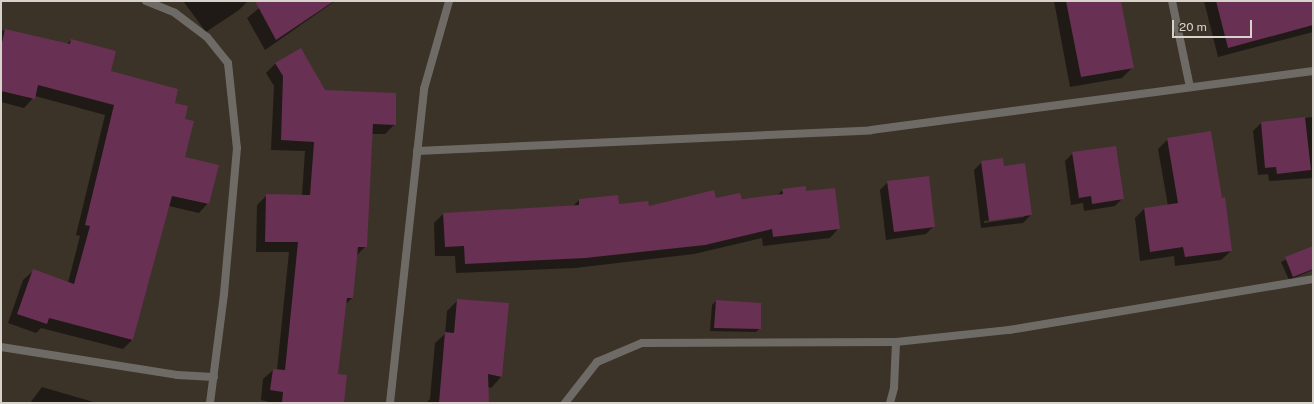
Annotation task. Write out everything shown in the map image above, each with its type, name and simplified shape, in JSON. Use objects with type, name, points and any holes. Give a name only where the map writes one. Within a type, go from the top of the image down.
[{"type":"street","points":[[146,1],[175,13],[207,37],[228,63],[237,148],[214,377],[210,403]]},
{"type":"street","points":[[390,403],[424,89],[449,1]]},
{"type":"street","points":[[1172,1],[1190,87]]},
{"type":"street","points":[[417,151],[871,130],[1313,71]]},
{"type":"street","points":[[565,403],[597,362],[642,343],[896,342],[1009,330],[1313,279]]},
{"type":"street","points":[[890,403],[894,388],[896,342]]},
{"type":"street","points":[[1,347],[177,375],[214,377]]},
{"type":"building","points":[[255,1],[334,1],[276,40]]},
{"type":"building","points":[[1066,1],[1121,1],[1134,68],[1081,77]]},
{"type":"building","points":[[1216,1],[1313,1],[1313,25],[1228,48]]},
{"type":"building","points":[[5,29],[70,44],[71,39],[116,51],[111,71],[178,89],[175,103],[188,106],[185,119],[194,121],[185,157],[219,165],[209,204],[172,196],[133,340],[49,318],[47,324],[17,314],[33,269],[74,284],[90,226],[85,225],[114,105],[38,85],[35,99],[1,91],[1,47]]},
{"type":"building","points":[[301,48],[325,90],[396,93],[396,125],[373,124],[367,247],[358,247],[353,298],[347,298],[338,374],[347,375],[344,403],[282,403],[283,392],[270,390],[273,369],[285,370],[298,242],[265,242],[266,194],[310,195],[314,142],[281,140],[283,76],[275,63]]},
{"type":"building","points":[[1305,117],[1311,170],[1277,174],[1276,167],[1265,168],[1261,122]]},
{"type":"building","points":[[1211,131],[1222,198],[1225,197],[1232,251],[1185,257],[1183,247],[1150,252],[1144,208],[1178,203],[1167,138]]},
{"type":"building","points":[[1116,146],[1124,199],[1092,204],[1091,196],[1079,198],[1072,152]]},
{"type":"building","points":[[1003,158],[1004,166],[1025,163],[1032,215],[989,221],[981,161]]},
{"type":"building","points":[[929,176],[935,227],[894,232],[887,181]]},
{"type":"building","points":[[806,186],[806,191],[835,188],[840,229],[773,237],[772,229],[705,245],[585,258],[465,264],[464,246],[445,247],[443,213],[579,205],[579,199],[618,195],[619,204],[648,201],[649,206],[714,190],[716,198],[740,193],[742,199],[783,194],[782,189]]},
{"type":"building","points":[[1313,246],[1313,269],[1293,277],[1285,257]]},
{"type":"building","points":[[457,299],[509,303],[502,377],[488,374],[489,403],[439,403],[445,332],[454,333]]},
{"type":"building","points":[[716,300],[761,303],[761,329],[714,328]]}]
